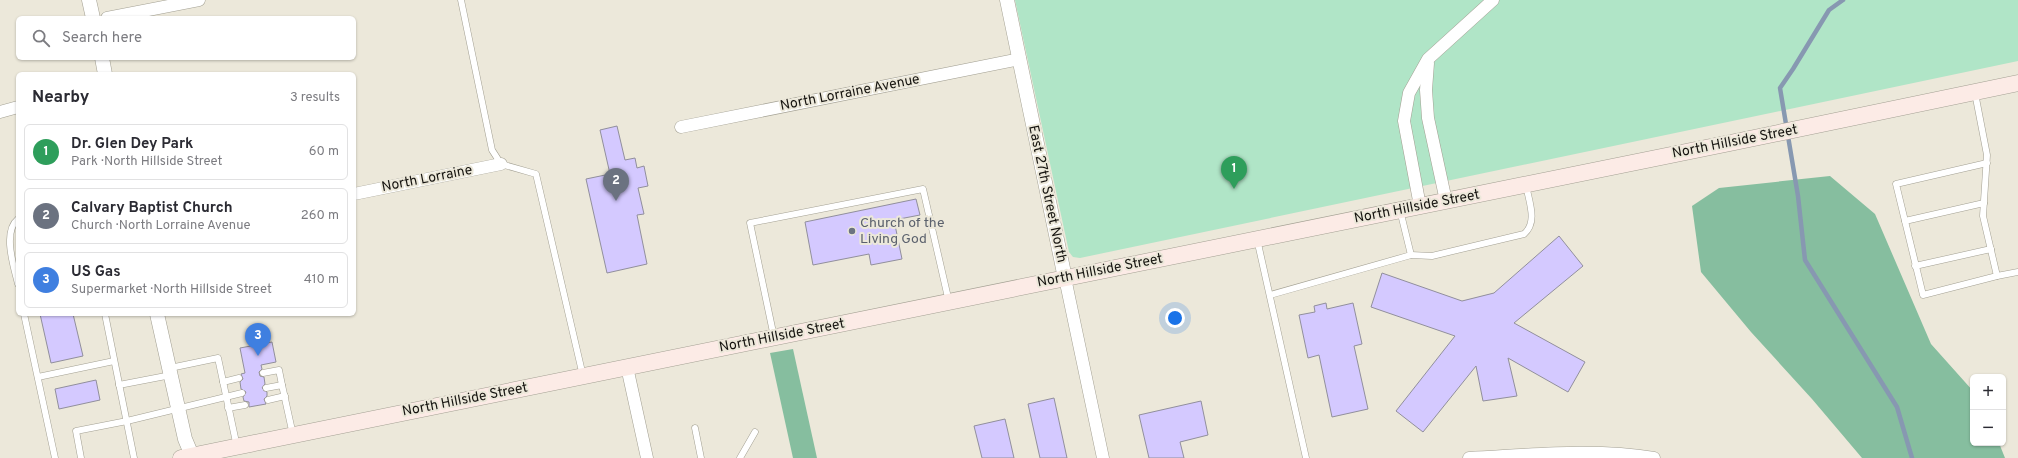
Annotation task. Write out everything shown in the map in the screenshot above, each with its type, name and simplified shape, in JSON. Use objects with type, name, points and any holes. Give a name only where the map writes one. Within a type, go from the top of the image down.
[{"type":"main road","name":"North Hillside Street","points":[[189,457],[237,446],[1526,185],[2018,83]]},
{"type":"street","points":[[89,0],[93,16]]},
{"type":"street","points":[[117,16],[199,0]]},
{"type":"street","name":"East 27th Street North","points":[[1007,0],[1103,458]]},
{"type":"street","points":[[1420,206],[1404,121],[1410,93],[1428,59],[1493,0]]},
{"type":"street","points":[[1428,59],[1426,90],[1428,118],[1446,201]]},
{"type":"street","points":[[102,60],[105,72]]},
{"type":"street","name":"North Lorraine Avenue","points":[[681,127],[1020,60]]},
{"type":"street","points":[[0,112],[16,108]]},
{"type":"street","name":"North Lorraine","points":[[356,194],[500,164]]},
{"type":"street","points":[[157,316],[189,457]]},
{"type":"street","points":[[627,367],[647,458]]},
{"type":"street","points":[[1469,458],[1564,454],[1634,454],[1654,458]]},
{"type":"lane","points":[[461,0],[492,150],[500,164],[536,174],[583,376]]},
{"type":"lane","points":[[1974,92],[1987,155],[1983,216],[1990,249],[1998,276]]},
{"type":"lane","points":[[1986,164],[1896,184],[1923,295],[2018,272]]},
{"type":"lane","points":[[1270,295],[1411,255],[1432,256],[1524,234],[1530,229],[1532,220],[1526,185]]},
{"type":"lane","points":[[774,337],[750,222],[923,189],[949,302]]},
{"type":"lane","points":[[1905,221],[1984,203]]},
{"type":"lane","points":[[1400,210],[1411,255]]},
{"type":"lane","points":[[16,220],[9,232],[16,272]]},
{"type":"lane","points":[[1257,239],[1306,458]]},
{"type":"lane","points":[[1915,266],[1990,249]]},
{"type":"lane","points":[[24,316],[56,458]]},
{"type":"lane","points":[[105,316],[134,458]]},
{"type":"lane","points":[[119,385],[218,358],[237,446]]},
{"type":"lane","points":[[38,377],[114,361]]},
{"type":"lane","points":[[263,373],[279,370],[293,435]]},
{"type":"lane","points":[[223,382],[240,378]]},
{"type":"lane","points":[[266,388],[282,385]]},
{"type":"lane","points":[[81,458],[76,431],[126,421],[178,407],[242,393]]},
{"type":"lane","points":[[268,400],[285,396]]},
{"type":"lane","points":[[228,408],[245,405]]},
{"type":"lane","points":[[695,428],[701,458]]},
{"type":"lane","points":[[740,458],[755,432]]},
{"type":"green space","points":[[1015,0],[2018,0],[2018,61],[1080,258],[1073,257],[1069,252]]},
{"type":"green space","points":[[1830,176],[1875,214],[1931,344],[1970,388],[1970,446],[2000,446],[2005,458],[1862,458],[1812,399],[1751,332],[1701,272],[1692,206],[1719,188]]},
{"type":"green space","points":[[793,349],[817,458],[793,458],[770,353]]},
{"type":"building","points":[[617,126],[625,160],[635,158],[637,168],[644,166],[648,186],[638,188],[644,214],[637,215],[647,264],[607,273],[586,179],[610,174],[600,130]]},
{"type":"building","name":"Church of the Living God","points":[[916,199],[920,215],[894,220],[902,259],[871,265],[869,254],[813,265],[805,222]]},
{"type":"building","points":[[1559,236],[1583,266],[1514,323],[1585,362],[1568,392],[1508,358],[1517,396],[1483,401],[1476,366],[1423,432],[1396,411],[1455,336],[1371,307],[1382,273],[1462,301],[1494,293]]},
{"type":"building","points":[[1326,303],[1327,309],[1353,303],[1362,344],[1354,346],[1368,409],[1332,417],[1319,355],[1308,358],[1299,315],[1315,312],[1314,306]]},
{"type":"building","points":[[40,316],[73,316],[83,356],[51,363]]},
{"type":"building","points":[[272,342],[276,362],[261,365],[262,369],[259,372],[260,376],[264,377],[265,384],[262,388],[267,392],[267,396],[264,399],[266,404],[249,407],[249,402],[244,401],[243,397],[246,392],[241,389],[240,382],[243,379],[241,374],[245,373],[240,348]]},
{"type":"building","points":[[96,380],[100,400],[59,409],[55,389]]},
{"type":"building","points":[[1054,398],[1067,458],[1040,458],[1028,404]]},
{"type":"building","points":[[1201,401],[1208,435],[1180,442],[1184,458],[1149,458],[1139,415]]},
{"type":"building","points":[[1005,419],[1014,458],[982,458],[974,426]]},
{"type":"waterway","points":[[1843,0],[1829,10],[1780,88],[1798,196],[1805,260],[1897,407],[1912,458]]},
{"type":"place","name":"Dr. Glen Dey Park","points":[[1234,189]]},
{"type":"place","name":"Calvary Baptist Church","points":[[616,201]]},
{"type":"place","name":"Church of the Living God","points":[[852,231]]},
{"type":"place","name":"US Gas","points":[[258,356]]}]
